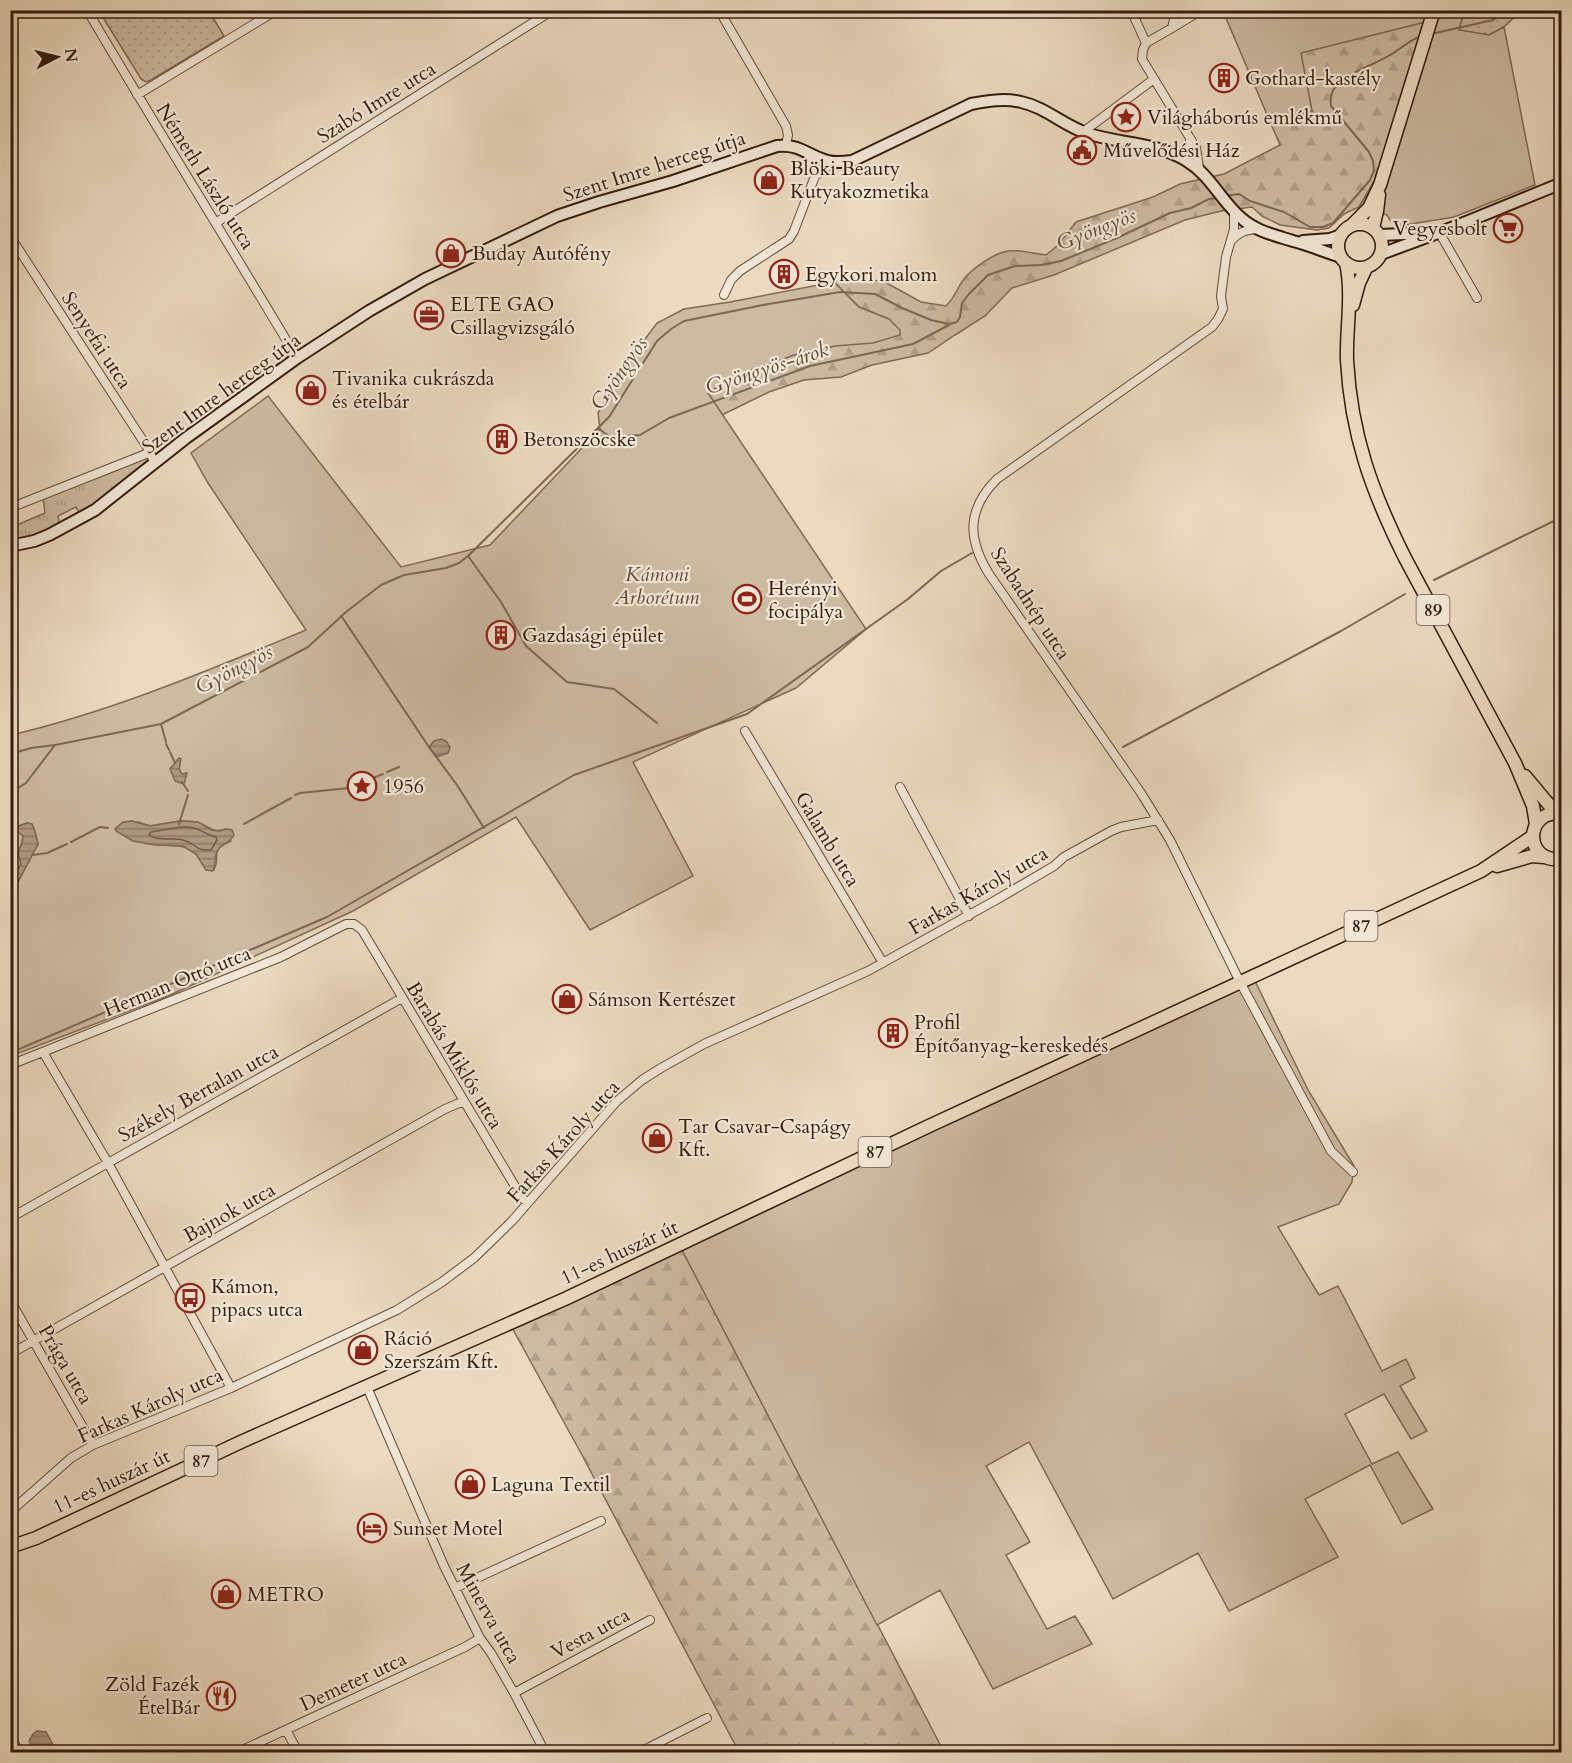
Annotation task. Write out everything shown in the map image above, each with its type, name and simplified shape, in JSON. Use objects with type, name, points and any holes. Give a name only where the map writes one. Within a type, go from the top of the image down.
[{"type":"main road","points":[[1294,241],[1316,241],[1341,235],[1369,208],[1380,185],[1434,10]]},
{"type":"main road","points":[[786,145],[833,162],[842,162],[859,158],[957,110],[986,101],[1004,100],[1033,105],[1083,132],[1105,139],[1173,153],[1199,168],[1234,211],[1257,229],[1344,260],[1355,267],[1366,267]]},
{"type":"main road","name":"Szent Imre herceg útja","points":[[10,546],[34,541],[79,520],[109,500],[154,462],[297,358],[404,291],[557,216],[684,178],[766,148],[786,145]]},
{"type":"main road","points":[[1380,185],[1376,231],[1382,244],[1381,254],[1562,183]]},
{"type":"main road","points":[[1351,226],[1362,224],[1376,231],[1439,232]]},
{"type":"main road","name":"89","points":[[1341,235],[1338,246],[1349,277],[1348,382],[1361,452],[1377,498],[1405,558],[1515,763],[1533,806],[1534,830]]},
{"type":"main road","name":"89","points":[[1348,321],[1366,267],[1377,261],[1381,254]]},
{"type":"main road","name":"89","points":[[1515,763],[1545,802],[1558,814]]},
{"type":"main road","name":"87","points":[[1240,982],[1481,871],[1519,847],[1541,818],[1548,814],[1558,814]]},
{"type":"main road","points":[[1534,830],[1534,844],[1544,857]]},
{"type":"main road","name":"87","points":[[1481,871],[1532,856],[1562,859]]},
{"type":"main road","name":"11-es huszár út","points":[[10,1547],[36,1538],[243,1441],[567,1298],[929,1126],[1240,982]]},
{"type":"street","name":"Németh László utca","points":[[87,10],[297,358]]},
{"type":"street","points":[[137,95],[277,10]]},
{"type":"street","name":"Szabó Imre utca","points":[[216,222],[553,10]]},
{"type":"street","points":[[719,10],[786,126],[788,135],[786,145]]},
{"type":"street","points":[[1131,10],[1146,43]]},
{"type":"street","points":[[1173,28],[1176,10]]},
{"type":"street","points":[[1199,168],[1196,148],[1142,59],[1146,43],[1204,10]]},
{"type":"street","points":[[1083,132],[1154,79]]},
{"type":"street","points":[[1173,153],[1184,152],[1190,148],[1190,137]]},
{"type":"street","points":[[813,155],[812,164],[815,176]]},
{"type":"street","points":[[724,295],[731,280],[740,271],[789,239],[815,176],[833,162]]},
{"type":"street","name":"Szabadnép utca","points":[[1234,211],[1234,229],[1226,257],[1221,296],[1223,309],[1212,327],[997,479],[983,495],[974,516],[974,542],[983,564],[1158,820],[1181,860],[1240,982],[1331,1151],[1353,1172]]},
{"type":"street","points":[[1230,242],[1245,230],[1257,229]]},
{"type":"street","points":[[1439,232],[1476,298]]},
{"type":"street","name":"Senyefai utca","points":[[10,237],[149,450],[154,462]]},
{"type":"street","name":"Szent Imre herceg útja","points":[[10,508],[146,454],[149,450]]},
{"type":"street","name":"Galamb utca","points":[[745,731],[883,963]]},
{"type":"street","points":[[900,787],[969,916]]},
{"type":"street","name":"Farkas Károly utca","points":[[10,1512],[71,1458],[93,1445],[231,1388],[422,1296],[474,1258],[512,1221],[616,1102],[642,1080],[704,1044],[868,971],[969,916],[1054,866],[1064,857],[1111,831],[1158,820]]},
{"type":"street","name":"Herman Ottó utca","points":[[10,1065],[281,957],[346,924],[354,924]]},
{"type":"street","name":"Barabás Miklós utca","points":[[354,924],[362,930],[522,1198],[528,1203]]},
{"type":"street","name":"Székely Bertalan utca","points":[[10,1218],[402,998]]},
{"type":"street","points":[[43,1052],[108,1163],[231,1388]]},
{"type":"street","name":"Bajnok utca","points":[[10,1354],[445,1109],[464,1101]]},
{"type":"street","name":"Prága utca","points":[[10,1300],[93,1445]]},
{"type":"street","name":"Minerva utca","points":[[368,1387],[444,1566],[480,1638],[514,1693],[545,1752]]},
{"type":"street","points":[[455,1588],[602,1521]]},
{"type":"street","name":"Vesta utca","points":[[514,1693],[650,1620]]},
{"type":"street","name":"Demeter utca","points":[[238,1752],[480,1638]]},
{"type":"street","points":[[640,1752],[707,1718]]},
{"type":"street","points":[[286,1730],[298,1752]]},
{"type":"street","points":[[10,1736],[19,1752]]},
{"type":"green space","points":[[99,11],[209,11],[224,36],[146,82],[141,79]]},
{"type":"green space","points":[[1223,11],[1464,11],[1459,30],[1489,35],[1504,27],[1535,185],[1454,217],[1399,226],[1391,222],[1387,215],[1359,207],[1375,180],[1425,22],[1301,53],[1312,111],[1271,124]]},
{"type":"green space","points":[[1464,11],[1521,11],[1504,27],[1489,35],[1459,30]]},
{"type":"green space","points":[[1425,22],[1375,180],[1359,207],[1344,214],[1329,228],[1317,230],[1280,225],[1262,216],[1252,207],[1221,211],[1185,220],[1054,275],[1012,288],[985,316],[928,353],[872,365],[841,377],[804,380],[769,392],[722,415],[708,393],[737,375],[800,353],[835,346],[889,319],[859,307],[834,282],[847,279],[883,281],[921,302],[946,306],[968,275],[978,266],[1002,252],[1022,251],[1046,255],[1058,245],[1076,222],[1153,197],[1180,184],[1224,174],[1280,145],[1271,124],[1312,111],[1300,53]]},
{"type":"green space","name":"Kámoni Arborétum","points":[[834,282],[859,307],[889,319],[900,330],[900,335],[873,343],[835,346],[800,353],[737,375],[708,393],[866,629],[796,688],[633,762],[693,876],[590,930],[516,817],[353,911],[168,996],[11,1056],[11,895],[38,844],[27,823],[11,829],[11,735],[124,702],[306,630],[208,483],[191,453],[268,396],[401,567],[490,545],[600,429],[598,413],[627,363],[657,323],[684,309]],"holes":[[[182,821],[200,823],[213,830],[226,829],[231,841],[217,851],[214,870],[207,870],[191,850],[180,846],[149,843],[138,822],[150,826]]]},
{"type":"green space","points":[[146,454],[152,461],[80,515],[76,507],[58,516],[60,526],[28,539],[11,541],[10,528],[45,513],[43,497]]},
{"type":"green space","points":[[18,832],[23,836],[18,852],[21,864],[17,871],[11,873],[11,833]]},
{"type":"green space","points":[[1255,981],[1308,1090],[1354,1166],[1352,1182],[1339,1204],[1278,1227],[1319,1295],[1338,1286],[1382,1371],[1406,1359],[1415,1378],[1400,1386],[1427,1431],[1411,1439],[1384,1394],[1345,1414],[1372,1464],[1398,1452],[1433,1509],[1402,1524],[1370,1465],[1305,1499],[1338,1557],[1229,1611],[1198,1553],[1113,1599],[1029,1442],[986,1466],[1030,1542],[1006,1555],[1047,1629],[1075,1616],[1092,1644],[993,1689],[940,1590],[877,1625],[682,1250],[841,1171]]},
{"type":"green space","points":[[682,1250],[944,1752],[739,1752],[511,1326],[597,1291]]},
{"type":"water","points":[[441,739],[446,741],[450,747],[448,753],[436,757],[429,747],[434,741]]},
{"type":"water","points":[[179,758],[181,759],[179,769],[182,774],[187,773],[184,784],[175,781],[170,769]]},
{"type":"water","points":[[132,821],[150,826],[180,821],[198,822],[212,830],[232,830],[234,835],[218,850],[213,871],[206,870],[196,854],[183,846],[133,841],[116,831],[115,829],[123,822]]},
{"type":"water","points":[[27,823],[32,824],[38,844],[11,895],[11,873],[17,871],[21,864],[18,852],[23,836],[18,832],[11,833],[11,829]]},
{"type":"water","points":[[37,1731],[46,1732],[57,1752],[35,1752],[29,1741]]},
{"type":"waterway","name":"Gyöngyös","points":[[1431,34],[1493,20],[1507,10]]},
{"type":"waterway","name":"Gyöngyös","points":[[1225,196],[1239,194],[1250,201],[1284,212],[1310,227],[1323,227],[1333,223],[1370,180],[1374,170],[1369,152],[1331,106],[1332,92],[1349,76],[1384,59],[1413,39],[1422,36]]},
{"type":"waterway","name":"Gyöngyös","points":[[10,754],[161,724],[308,647],[346,612],[381,585],[404,575],[446,568],[459,563],[609,417],[657,341],[684,321],[840,292],[875,294],[931,320],[949,324],[957,322],[962,303],[988,275],[1015,266],[1041,265],[1061,261],[1170,213],[1217,198]]},
{"type":"waterway","name":"Gyöngyös-árok","points":[[598,428],[610,437],[640,435],[669,418],[810,366],[913,344],[949,325]]},
{"type":"waterway","points":[[1434,580],[1562,517]]},
{"type":"waterway","points":[[10,1053],[327,917],[574,775],[747,714],[908,599],[941,571],[972,553]]},
{"type":"waterway","points":[[468,556],[501,602],[526,646],[567,682],[614,689],[657,723]]},
{"type":"waterway","points":[[1123,747],[1341,631],[1405,594]]},
{"type":"waterway","points":[[342,617],[484,828]]},
{"type":"waterway","points":[[161,724],[166,742]]},
{"type":"waterway","points":[[166,744],[169,750]]},
{"type":"waterway","points":[[10,793],[26,783],[55,745]]},
{"type":"waterway","points":[[170,752],[175,763]]},
{"type":"waterway","points":[[387,772],[399,767]]},
{"type":"waterway","points":[[358,784],[383,774]]},
{"type":"waterway","points":[[182,782],[188,791]]},
{"type":"waterway","points":[[295,795],[354,786]]},
{"type":"waterway","points":[[179,824],[188,795]]},
{"type":"waterway","points":[[244,824],[291,798]]},
{"type":"waterway","points":[[71,842],[100,827],[108,828]]},
{"type":"waterway","points":[[33,855],[47,853],[67,844]]},
{"type":"place","name":"Gothard-kastély","points":[[1224,78]]},
{"type":"place","name":"Világháborús emlékmű","points":[[1126,117]]},
{"type":"place","name":"Művelődési Ház","points":[[1082,150]]},
{"type":"place","name":"Blöki Beauty Kutyakozmetika","points":[[769,180]]},
{"type":"place","name":"Vegyesbolt","points":[[1508,228]]},
{"type":"place","name":"Buday Autófény","points":[[451,253]]},
{"type":"place","name":"Egykori malom","points":[[784,274]]},
{"type":"place","name":"ELTE GAO Csillagvizsgáló","points":[[429,315]]},
{"type":"place","name":"Tivanika cukrászda és ételbár","points":[[311,390]]},
{"type":"place","name":"Betonszöcske","points":[[502,439]]},
{"type":"place","name":"Herényi focipálya","points":[[747,599]]},
{"type":"place","name":"Gazdasági épület","points":[[501,635]]},
{"type":"place","name":"1956","points":[[362,786]]},
{"type":"place","name":"Sámson Kertészet","points":[[567,999]]},
{"type":"place","name":"Profil Építőanyag-kereskedés","points":[[893,1033]]},
{"type":"place","name":"Tar Csavar-Csapágy Kft.","points":[[657,1138]]},
{"type":"place","name":"Kámon, pipacs utca","points":[[190,1298]]},
{"type":"place","name":"Ráció Szerszám Kft.","points":[[363,1350]]},
{"type":"place","name":"Laguna Textil","points":[[470,1484]]},
{"type":"place","name":"Sunset Motel","points":[[372,1528]]},
{"type":"place","name":"METRO","points":[[226,1594]]},
{"type":"place","name":"Zöld Fazék ÉtelBár","points":[[221,1696]]}]
